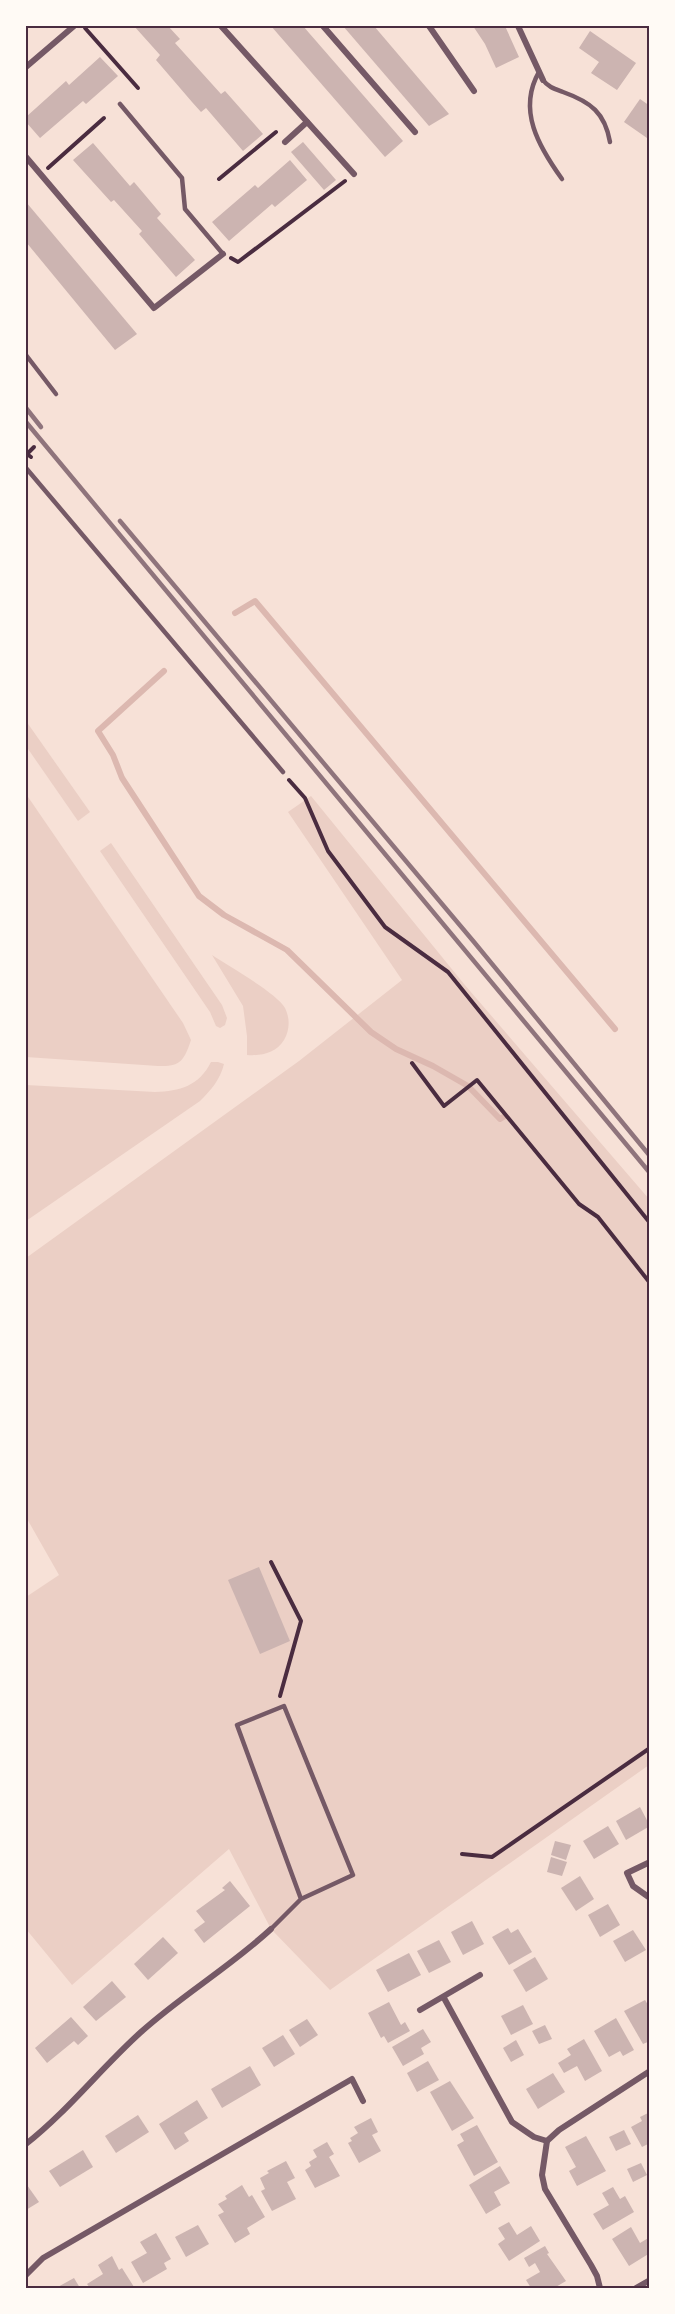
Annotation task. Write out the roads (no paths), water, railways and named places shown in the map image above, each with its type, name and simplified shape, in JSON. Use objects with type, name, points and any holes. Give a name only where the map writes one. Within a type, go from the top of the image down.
[{"type":"street","points":[[26,67],[74,26]]},
{"type":"street","points":[[221,26],[354,174]]},
{"type":"street","points":[[323,26],[415,132]]},
{"type":"street","points":[[429,26],[474,91]]},
{"type":"street","points":[[518,26],[543,80]]},
{"type":"street","points":[[285,142],[307,122]]},
{"type":"street","points":[[26,157],[154,308],[223,254]]},
{"type":"street","points":[[650,1862],[627,1873],[633,1886],[650,1898]]},
{"type":"street","points":[[26,2144],[59,2116],[140,2032],[196,1986],[247,1951],[272,1929]]},
{"type":"street","points":[[420,2010],[480,1975]]},
{"type":"street","points":[[444,1998],[512,2121],[521,2130],[547,2141]]},
{"type":"street","points":[[600,2289],[591,2265],[545,2189],[542,2175],[547,2141],[559,2130],[650,2071]]},
{"type":"street","points":[[26,2275],[42,2258],[352,2079],[363,2101]]},
{"type":"street","points":[[636,2289],[650,2280]]},
{"type":"lane","points":[[539,72],[529,96],[533,130],[544,154],[562,179]]},
{"type":"lane","points":[[543,80],[552,88],[585,101],[596,110],[605,122],[610,142]]},
{"type":"lane","points":[[120,104],[182,178],[185,209],[223,254]]},
{"type":"lane","points":[[26,355],[56,394]]},
{"type":"lane","points":[[26,468],[283,772]]},
{"type":"lane","points":[[272,1929],[301,1899],[353,1875],[284,1707],[237,1725],[301,1899]]},
{"type":"waterway","points":[[235,613],[255,601],[615,1029]]},
{"type":"waterway","points":[[164,671],[98,731],[113,755],[122,778],[199,896],[224,915],[287,950],[371,1032],[396,1049],[468,1086],[500,1119],[505,1116]]},
{"type":"railway","points":[[26,408],[41,427]]},
{"type":"railway","points":[[26,422],[650,1173]]},
{"type":"railway","points":[[120,521],[474,942],[650,1156]]}]
